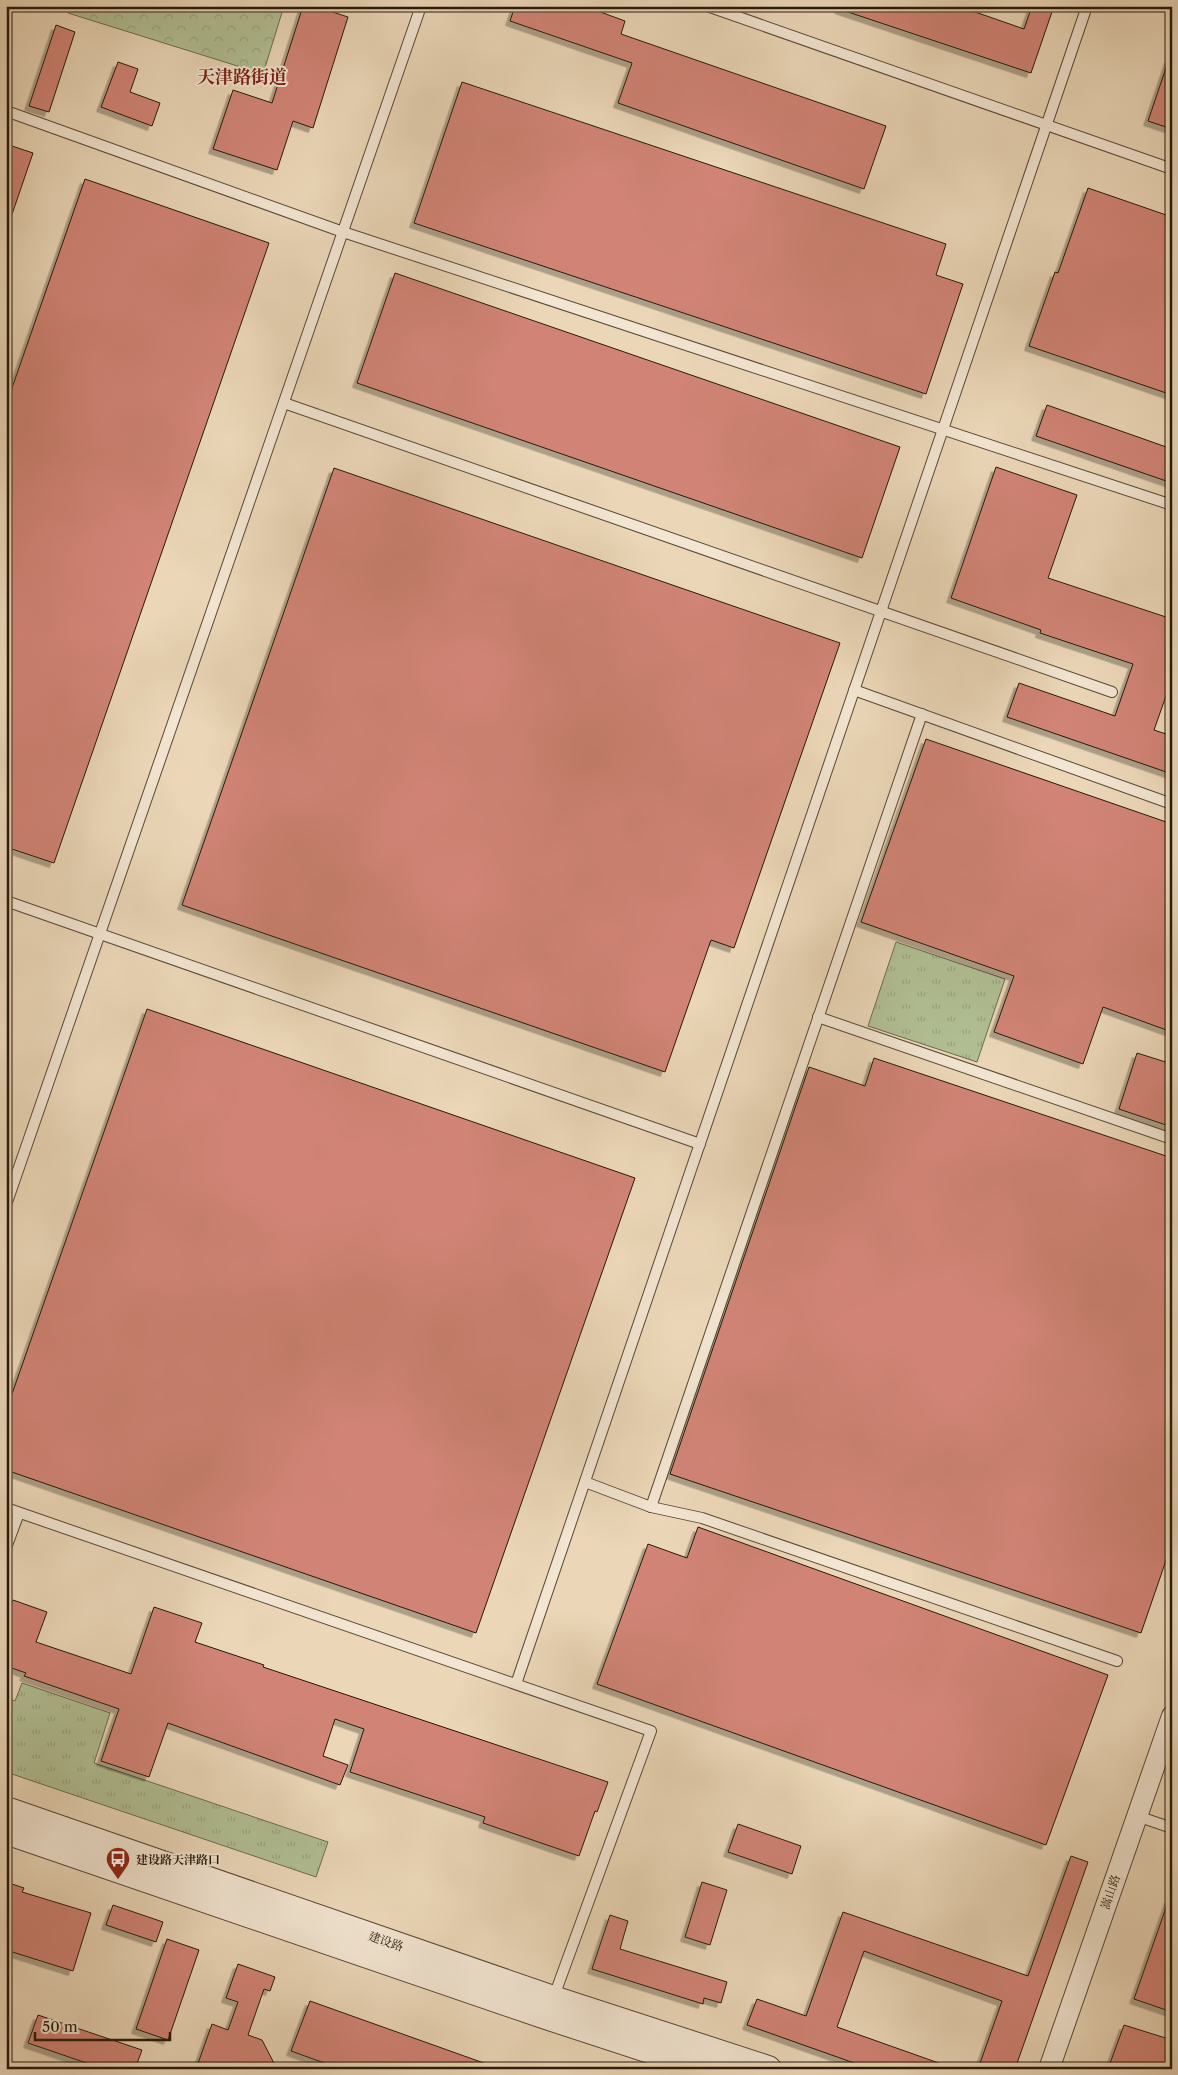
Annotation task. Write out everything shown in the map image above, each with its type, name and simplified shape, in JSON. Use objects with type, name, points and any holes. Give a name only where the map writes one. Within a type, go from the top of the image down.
[{"type":"street","name":"嵩山路","points":[[1060,2069],[1142,1818],[1172,1716]]},
{"type":"street","name":"嵩山路","points":[[1049,2069],[1142,1818],[1172,1749]]},
{"type":"street","name":"建设路","points":[[6,1810],[549,2007],[708,2069]]},
{"type":"street","name":"建设路","points":[[6,1831],[549,2007],[768,2069]]},
{"type":"lane","points":[[6,1205],[421,6]]},
{"type":"lane","points":[[707,6],[1172,169]]},
{"type":"lane","points":[[516,1684],[1087,6]]},
{"type":"lane","points":[[6,111],[343,232],[1172,505]]},
{"type":"lane","points":[[284,403],[1112,692]]},
{"type":"lane","points":[[854,690],[1172,804]]},
{"type":"lane","points":[[651,1507],[922,714]]},
{"type":"lane","points":[[6,901],[700,1144]]},
{"type":"lane","points":[[818,1017],[1172,1139]]},
{"type":"lane","points":[[585,1482],[651,1507],[702,1518],[1117,1661]]},
{"type":"lane","points":[[6,1508],[651,1731],[549,2007]]},
{"type":"lane","points":[[6,1548],[19,1513]]},
{"type":"lane","points":[[1142,1818],[1172,1828]]},
{"type":"green space","points":[[70,6],[284,6],[263,74],[68,13]]},
{"type":"green space","points":[[896,942],[1005,979],[977,1062],[868,1026]]},
{"type":"green space","points":[[22,1683],[110,1713],[94,1763],[328,1842],[316,1877],[6,1772],[6,1698],[15,1701]]},
{"type":"building","points":[[303,6],[314,6],[348,17],[313,128],[293,121],[277,170],[213,149],[233,90],[272,103]]},
{"type":"building","points":[[515,6],[584,6],[625,21],[621,34],[886,126],[864,189],[618,103],[632,63],[510,21]]},
{"type":"building","points":[[839,6],[958,6],[1024,29],[1032,6],[1054,6],[1031,73],[839,9]]},
{"type":"building","points":[[56,25],[75,32],[49,112],[29,106]]},
{"type":"building","points":[[1169,59],[1172,59],[1172,129],[1148,121]]},
{"type":"building","points":[[118,62],[138,69],[130,92],[160,103],[152,126],[101,107]]},
{"type":"building","points":[[462,82],[946,244],[936,275],[963,284],[926,394],[414,223]]},
{"type":"building","points":[[6,144],[33,153],[9,223],[6,223]]},
{"type":"building","points":[[85,179],[269,243],[54,863],[6,847],[6,405]]},
{"type":"building","points":[[1088,188],[1172,217],[1172,395],[1029,346],[1055,272],[1058,273]]},
{"type":"building","points":[[395,273],[900,447],[862,558],[357,383]]},
{"type":"building","points":[[1047,405],[1172,449],[1172,483],[1036,436]]},
{"type":"building","points":[[996,467],[1077,495],[1048,578],[1172,619],[1172,679],[1154,730],[1172,736],[1172,774],[1007,717],[1019,683],[1115,716],[1133,664],[1040,633],[1041,630],[951,598]]},
{"type":"building","points":[[334,468],[840,643],[734,948],[711,940],[665,1072],[182,905]]},
{"type":"building","points":[[926,739],[1172,824],[1172,1032],[1103,1007],[1083,1064],[994,1032],[1014,976],[861,922]]},
{"type":"building","points":[[147,1009],[635,1178],[476,1633],[6,1470],[6,1411]]},
{"type":"building","points":[[1137,1053],[1172,1064],[1172,1127],[1119,1109]]},
{"type":"building","points":[[874,1058],[1172,1158],[1172,1543],[1141,1633],[670,1474],[809,1067],[865,1086]]},
{"type":"building","points":[[698,1527],[1108,1675],[1046,1845],[597,1684],[648,1544],[687,1558]]},
{"type":"building","points":[[13,1600],[47,1612],[36,1642],[131,1674],[154,1607],[202,1623],[195,1642],[264,1665],[263,1667],[608,1782],[597,1812],[595,1811],[579,1856],[483,1823],[485,1817],[350,1772],[364,1729],[335,1719],[323,1756],[348,1765],[340,1785],[168,1723],[149,1777],[101,1761],[119,1709],[24,1676],[26,1673],[6,1666],[6,1620]]},
{"type":"building","points":[[738,1824],[801,1846],[792,1874],[728,1852]]},
{"type":"building","points":[[1071,1856],[1088,1862],[1015,2069],[978,2069],[1002,2001],[864,1951],[837,2027],[950,2067],[949,2069],[871,2069],[747,2025],[757,1999],[806,2016],[843,1912],[1028,1976]]},
{"type":"building","points":[[6,1882],[24,1888],[22,1892],[91,1913],[73,1971],[6,1950]]},
{"type":"building","points":[[702,1882],[727,1890],[710,1945],[685,1937]]},
{"type":"building","points":[[1169,1899],[1172,1899],[1172,2012],[1134,1999]]},
{"type":"building","points":[[113,1905],[163,1922],[156,1942],[106,1925]]},
{"type":"building","points":[[610,1915],[628,1921],[620,1949],[727,1982],[721,2003],[704,1998],[703,2004],[592,1969]]},
{"type":"building","points":[[167,1939],[199,1950],[168,2040],[136,2029]]},
{"type":"building","points":[[238,1964],[275,1977],[270,1991],[264,1989],[248,2035],[262,2040],[277,2069],[196,2069],[212,2024],[228,2030],[238,2002],[226,1998]]},
{"type":"building","points":[[310,2001],[495,2067],[495,2069],[341,2069],[291,2051]]},
{"type":"building","points":[[38,2015],[142,2050],[135,2069],[104,2069],[28,2043]]},
{"type":"building","points":[[1124,2025],[1172,2040],[1172,2069],[1108,2069]]},
{"type":"place","name":"建设路天津路口","points":[[118,1880]]},
{"type":"district","name":"天津路街道","points":[[242,77]]}]
